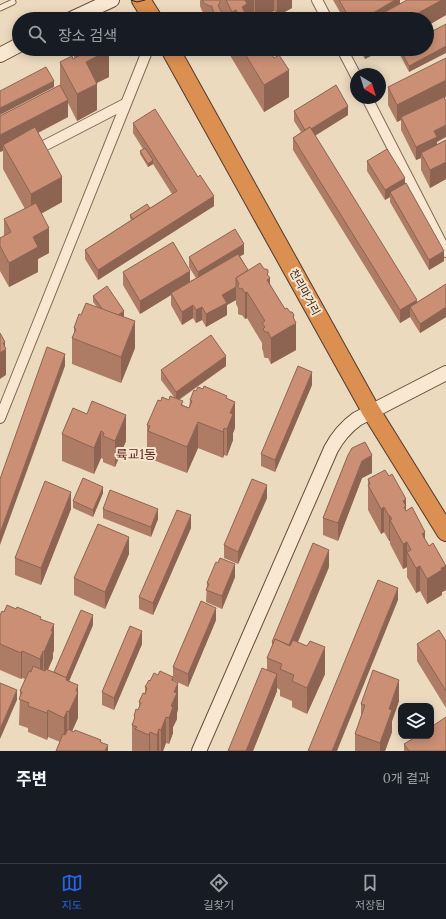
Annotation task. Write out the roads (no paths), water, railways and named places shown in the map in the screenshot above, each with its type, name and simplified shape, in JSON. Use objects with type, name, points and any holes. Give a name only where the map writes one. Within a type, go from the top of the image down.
[{"type":"highway","points":[[141,0],[148,12]]},
{"type":"highway","name":"천리마거리","points":[[174,56],[371,411],[446,532]]},
{"type":"street","points":[[86,12],[112,0]]},
{"type":"street","points":[[317,0],[323,12]]},
{"type":"street","points":[[0,55],[12,49]]},
{"type":"street","points":[[0,418],[145,56]]},
{"type":"street","points":[[346,56],[352,68]]},
{"type":"street","points":[[28,154],[125,104]]},
{"type":"street","points":[[370,104],[446,252]]},
{"type":"street","points":[[199,751],[331,449],[341,434],[357,419],[446,373]]},
{"type":"lane","points":[[0,8],[13,2]]},
{"type":"tram line","points":[[131,0],[137,2],[145,0]]},
{"type":"district","name":"륙교1동","points":[[136,454]]}]
